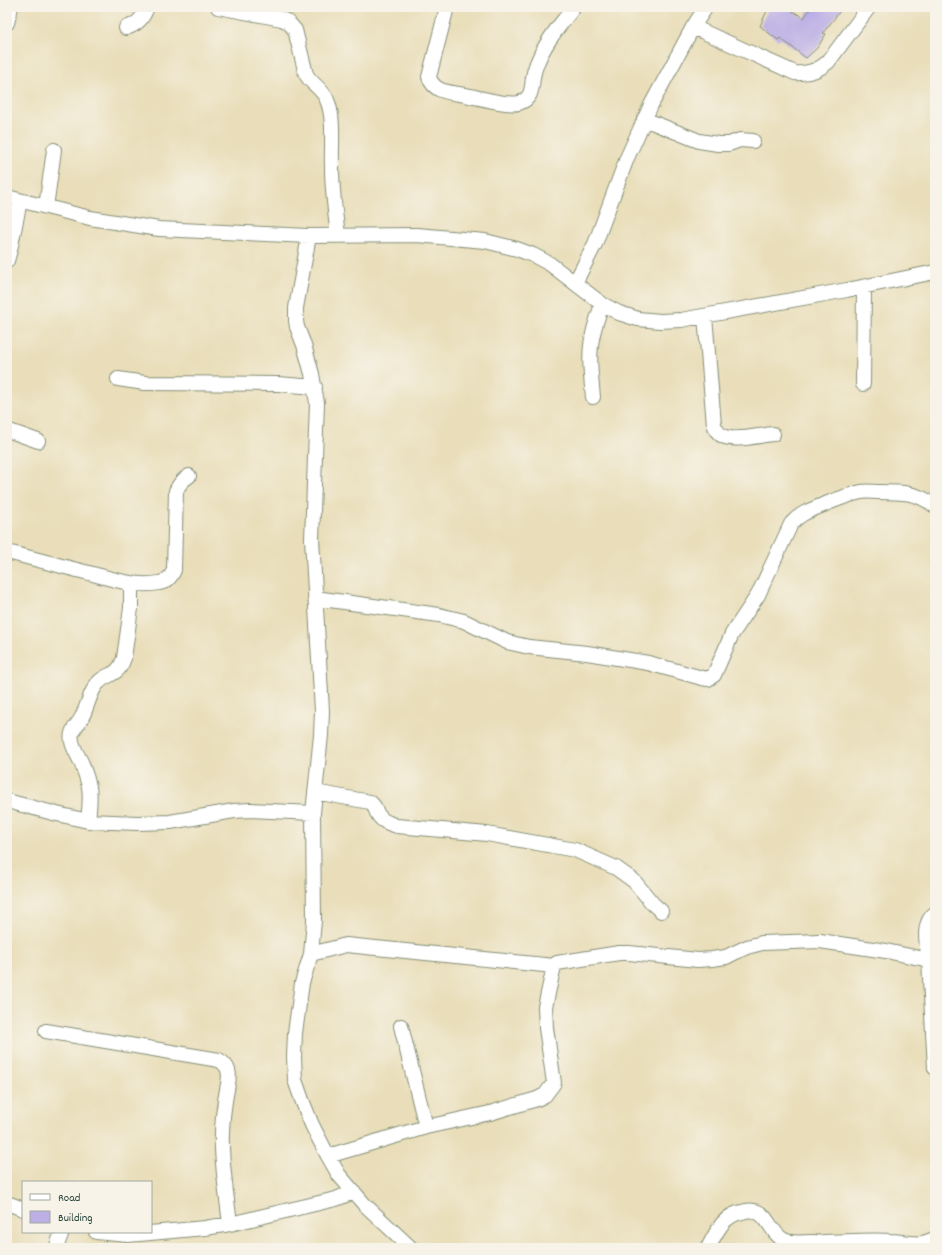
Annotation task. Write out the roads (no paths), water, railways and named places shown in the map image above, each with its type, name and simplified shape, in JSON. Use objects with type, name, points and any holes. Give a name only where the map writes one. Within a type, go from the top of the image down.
[{"type":"street","points":[[7,23],[11,7]]},
{"type":"street","points":[[126,28],[133,26],[143,17],[147,7]]},
{"type":"street","points":[[218,7],[282,19],[292,25],[295,30],[306,74],[308,78],[325,94],[330,108],[332,127],[332,173],[338,235]]},
{"type":"street","points":[[447,7],[429,77],[431,82],[439,90],[504,103],[518,103],[527,99],[530,95],[534,70],[544,48],[574,7]]},
{"type":"street","points":[[575,283],[595,244],[627,158],[644,119],[693,27],[706,7]]},
{"type":"street","points":[[693,27],[795,73],[806,74],[822,67],[828,62],[869,7]]},
{"type":"street","points":[[644,119],[699,141],[718,144],[729,144],[740,140],[754,141]]},
{"type":"street","points":[[46,207],[54,150]]},
{"type":"street","points":[[7,261],[10,250],[14,199],[90,218],[159,229],[309,236],[417,235],[502,244],[533,255],[550,264],[602,304],[619,313],[638,319],[660,321],[681,320],[705,316],[864,287],[935,272]]},
{"type":"street","points":[[309,236],[296,308],[296,321],[315,387],[317,403],[312,539],[322,712],[313,813],[314,921],[311,954],[301,990],[295,1032],[295,1080],[312,1125],[339,1175],[364,1204],[410,1248]]},
{"type":"street","points":[[863,384],[864,287]]},
{"type":"street","points":[[593,396],[591,376],[592,335],[602,304]]},
{"type":"street","points":[[705,316],[714,425],[716,431],[721,435],[732,439],[773,434]]},
{"type":"street","points":[[118,379],[145,383],[278,384],[315,387]]},
{"type":"street","points":[[7,430],[38,441]]},
{"type":"street","points":[[7,552],[131,584],[160,583],[167,581],[174,570],[176,491],[182,480],[189,476]]},
{"type":"street","points":[[315,598],[439,615],[464,621],[507,642],[529,647],[587,653],[648,663],[702,678],[708,678],[714,676],[732,634],[758,595],[791,524],[796,518],[804,512],[843,497],[863,492],[904,492],[916,495],[935,506]]},
{"type":"street","points":[[88,821],[90,795],[89,786],[82,763],[72,740],[72,733],[82,717],[95,685],[100,680],[115,673],[122,665],[132,608],[131,584]]},
{"type":"street","points":[[315,792],[370,802],[375,807],[379,816],[386,822],[397,826],[487,834],[575,850],[616,868],[634,881],[653,904],[661,911]]},
{"type":"street","points":[[7,801],[88,821],[137,823],[170,822],[234,811],[250,810],[313,813]]},
{"type":"street","points":[[935,913],[929,920],[926,931],[932,961],[935,1068]]},
{"type":"street","points":[[328,1156],[426,1127],[490,1113],[545,1095],[554,1083],[554,1074],[546,1028],[546,1007],[554,966],[557,963],[567,960],[619,953],[698,960],[712,959],[726,957],[734,952],[762,943],[820,941],[886,951],[932,961]]},
{"type":"street","points":[[311,954],[346,945],[554,966]]},
{"type":"street","points":[[401,1026],[426,1127]]},
{"type":"street","points":[[46,1030],[219,1060],[224,1063],[227,1067],[229,1077],[225,1101],[222,1146],[230,1224]]},
{"type":"street","points":[[152,1233],[230,1224],[336,1199],[353,1192]]},
{"type":"street","points":[[7,1203],[22,1209]]},
{"type":"street","points":[[708,1248],[722,1224],[728,1217],[737,1213],[753,1211],[763,1216],[776,1234],[783,1240],[792,1242],[825,1243],[890,1241],[924,1243],[935,1239]]},
{"type":"street","points":[[56,1248],[62,1233]]},
{"type":"street","points":[[107,1233],[128,1235],[150,1233]]}]
